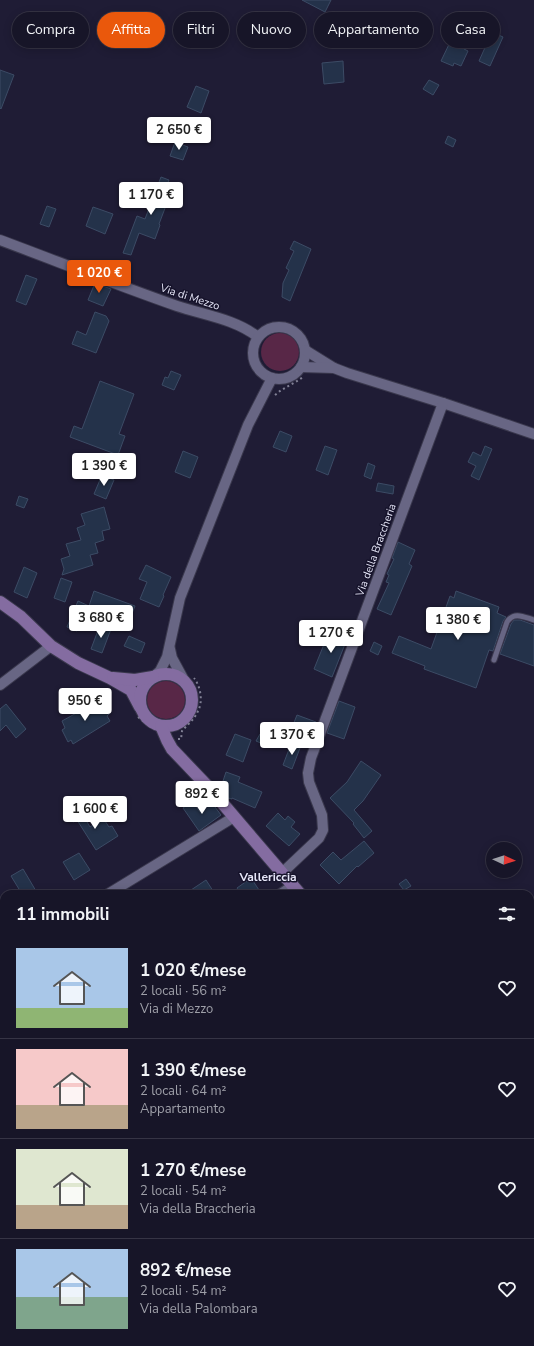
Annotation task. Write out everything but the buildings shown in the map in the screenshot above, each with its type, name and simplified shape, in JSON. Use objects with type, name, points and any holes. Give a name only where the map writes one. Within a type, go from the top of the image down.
[{"type":"street","name":"Via di Mezzo","points":[[0,240],[166,302],[239,325],[258,337]]},
{"type":"street","points":[[303,371],[305,350],[303,342],[298,335],[283,327],[270,328],[258,337],[254,348],[254,361],[261,372],[272,378],[288,378],[303,371],[334,368]]},
{"type":"street","points":[[305,350],[334,368],[534,434]]},
{"type":"street","points":[[138,710],[142,688],[160,671],[164,664],[170,648],[180,598],[248,425],[272,378]]},
{"type":"street","name":"Via della Braccheria","points":[[282,873],[319,838],[323,830],[322,815],[309,782],[308,772],[311,758],[442,403]]},
{"type":"street","points":[[0,602],[21,617],[51,646],[78,663],[110,678],[130,690],[138,710],[157,727],[181,759],[234,817],[296,890]]},
{"type":"street","points":[[0,685],[51,646]]},
{"type":"street","points":[[157,727],[173,725],[179,722],[189,711],[192,701],[187,677],[172,658],[170,648]]},
{"type":"street","points":[[110,678],[136,680],[161,674],[187,677]]},
{"type":"street","points":[[179,722],[174,740],[181,759]]},
{"type":"street","points":[[115,890],[234,817]]},
{"type":"lane","points":[[494,660],[507,622],[511,617],[516,615],[534,620]]},
{"type":"lane","points":[[282,890],[291,884]]},
{"type":"path","points":[[272,398],[283,387],[295,382],[303,371]]},
{"type":"path","points":[[181,739],[182,731],[198,711],[201,696],[198,682],[187,677]]},
{"type":"path","points":[[138,710],[150,728],[157,727]]},
{"type":"shaded area","points":[[276,333],[284,333],[296,342],[299,352],[296,362],[290,368],[284,371],[276,371],[264,362],[261,356],[261,348],[270,336]]},
{"type":"shaded area","points":[[162,681],[170,681],[182,690],[185,700],[182,710],[176,716],[170,719],[162,719],[150,710],[147,704],[147,696],[156,684]]},
{"type":"district","name":"Vallericcia","points":[[268,877]]}]
